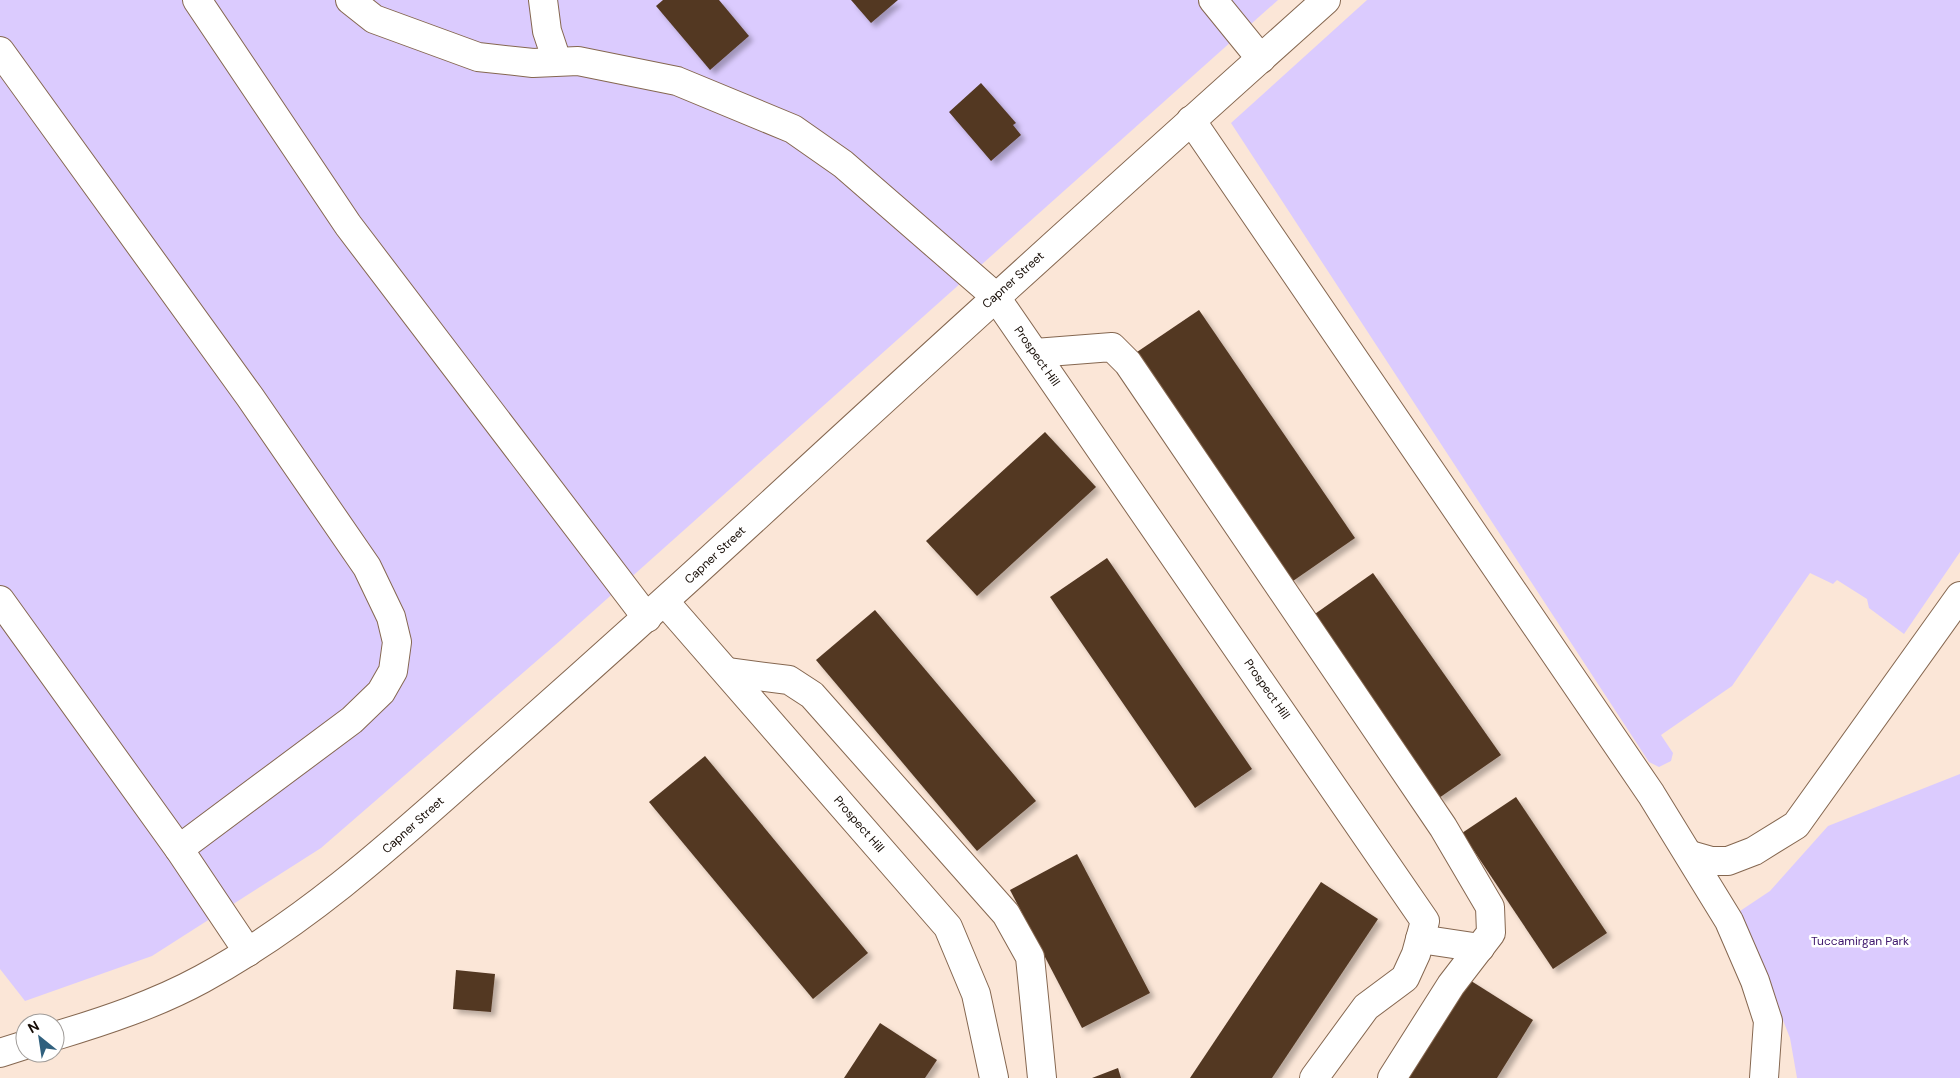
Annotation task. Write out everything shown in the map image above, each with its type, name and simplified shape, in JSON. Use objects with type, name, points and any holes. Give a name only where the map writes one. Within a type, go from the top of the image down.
[{"type":"street","name":"Prospect Hill","points":[[197,0],[348,225],[656,610],[727,672],[948,927],[976,994],[994,1078]]},
{"type":"street","name":"Prospect Hill","points":[[350,0],[374,19],[478,56],[534,63],[578,61],[677,81],[794,128],[843,164],[995,296],[1425,921],[1416,954],[1405,978],[1366,1007],[1314,1078]]},
{"type":"street","points":[[543,0],[547,31],[557,61]]},
{"type":"street","points":[[1213,0],[1261,59]]},
{"type":"street","name":"Capner Street","points":[[65,1033],[132,1010],[198,981],[248,952],[321,902],[380,854],[656,610],[995,296],[1326,0]]},
{"type":"street","points":[[0,51],[250,397],[367,567],[391,617],[397,642],[393,671],[381,692],[352,720],[179,849]]},
{"type":"street","points":[[1192,120],[1651,794],[1690,855],[1729,921],[1755,981],[1768,1021],[1760,1074]]},
{"type":"street","points":[[1035,353],[1112,347],[1128,363],[1443,827],[1490,907],[1491,932],[1451,985],[1392,1078]]},
{"type":"street","points":[[1690,855],[1711,861],[1728,861],[1754,851],[1796,825],[1960,596]]},
{"type":"street","points":[[0,600],[179,849],[248,952]]},
{"type":"street","points":[[727,672],[789,680],[812,694],[1006,914],[1030,957],[1042,1078]]},
{"type":"street","points":[[1420,939],[1480,948]]},
{"type":"street","points":[[0,1052],[15,1048]]},
{"type":"green space","points":[[0,0],[1278,0],[562,639],[321,848],[152,956],[25,1001],[0,969]]},
{"type":"green space","points":[[1367,0],[1960,0],[1960,552],[1904,634],[1869,608],[1867,599],[1837,580],[1833,584],[1810,573],[1732,686],[1661,735],[1673,753],[1671,761],[1659,767],[1649,762],[1231,123]]},
{"type":"green space","name":"Tuccamirgan Park","points":[[1960,774],[1960,1078],[1797,1078],[1790,1038],[1740,911],[1770,891],[1828,826]]},
{"type":"building","points":[[663,0],[719,0],[749,36],[710,70],[656,6]]},
{"type":"building","points":[[851,0],[898,0],[871,23]]},
{"type":"building","points":[[981,83],[1016,123],[1013,125],[1021,135],[991,161],[949,112]]},
{"type":"building","points":[[1199,310],[1355,538],[1293,581],[1137,352]]},
{"type":"building","points":[[1045,432],[1096,487],[977,596],[926,541]]},
{"type":"building","points":[[1107,558],[1252,769],[1195,808],[1050,597]]},
{"type":"building","points":[[1373,573],[1501,755],[1439,798],[1312,616]]},
{"type":"building","points":[[875,610],[1036,801],[977,851],[816,660]]},
{"type":"building","points":[[705,756],[868,953],[813,999],[649,802]]},
{"type":"building","points":[[1516,797],[1607,933],[1553,969],[1462,833]]},
{"type":"building","points":[[1077,854],[1150,993],[1082,1028],[1010,890]]},
{"type":"building","points":[[1321,882],[1378,919],[1272,1078],[1190,1078]]},
{"type":"building","points":[[456,970],[495,974],[491,1012],[453,1009]]},
{"type":"building","points":[[1468,979],[1533,1020],[1497,1078],[1405,1078]]},
{"type":"building","points":[[880,1023],[937,1060],[925,1078],[844,1078]]},
{"type":"building","points":[[1118,1068],[1121,1078],[1092,1078]]}]
